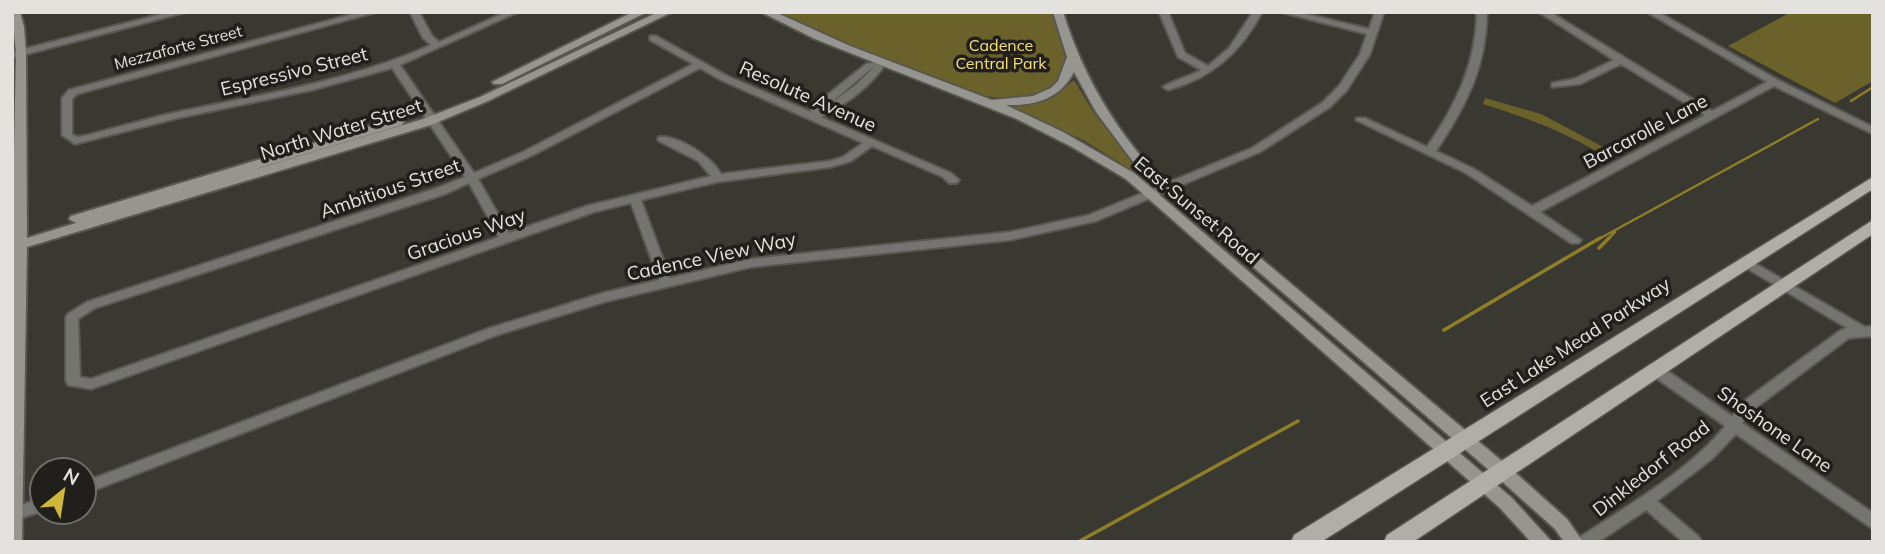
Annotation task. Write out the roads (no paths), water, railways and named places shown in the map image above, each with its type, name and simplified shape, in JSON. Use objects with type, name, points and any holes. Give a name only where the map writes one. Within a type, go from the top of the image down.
[{"type":"main road","points":[[13,542],[16,54],[19,27],[15,12]]},
{"type":"main road","name":"North Water Street","points":[[428,117],[642,12]]},
{"type":"main road","name":"North Water Street","points":[[16,242],[484,99],[667,12]]},
{"type":"main road","name":"East Sunset Road","points":[[766,12],[882,62],[985,100],[1078,144],[1130,176],[1456,445]]},
{"type":"main road","name":"East Sunset Road","points":[[1058,12],[1071,58],[1082,83],[1115,134],[1141,164],[1456,445]]},
{"type":"main road","points":[[985,100],[1020,102],[1047,95],[1066,82],[1071,58]]},
{"type":"main road","name":"East Lake Mead Parkway","points":[[1302,542],[1873,182]]},
{"type":"main road","points":[[1395,542],[1873,226]]},
{"type":"main road","points":[[1456,445],[1503,472],[1560,524],[1574,542]]},
{"type":"main road","points":[[1456,445],[1485,484],[1544,542]]},
{"type":"street","points":[[16,54],[182,12]]},
{"type":"street","name":"Mezzaforte Street","points":[[75,141],[67,135],[67,99],[73,92],[372,12]]},
{"type":"street","points":[[414,12],[428,38],[437,45]]},
{"type":"street","name":"Espressivo Street","points":[[75,141],[150,121],[273,97],[394,64],[514,12]]},
{"type":"street","points":[[1163,12],[1181,55],[1208,70]]},
{"type":"street","points":[[1168,87],[1186,82],[1208,70],[1236,46],[1258,12]]},
{"type":"street","points":[[1285,12],[1374,33]]},
{"type":"street","name":"Cadence View Way","points":[[98,483],[543,315],[666,283],[788,257],[1010,236],[1092,218],[1256,150],[1326,105],[1356,69],[1374,33],[1380,12]]},
{"type":"street","points":[[1430,151],[1460,108],[1468,90],[1481,40],[1482,12]]},
{"type":"street","points":[[1543,12],[1712,115]]},
{"type":"street","points":[[1651,12],[1774,82],[1873,131]]},
{"type":"street","name":"Resolute Avenue","points":[[653,38],[699,65],[953,180]]},
{"type":"street","points":[[1556,85],[1576,82],[1621,60]]},
{"type":"street","points":[[812,117],[825,112],[877,72],[882,62]]},
{"type":"street","points":[[394,64],[428,117],[474,178],[506,239]]},
{"type":"street","name":"Ambitious Street","points":[[78,384],[73,381],[74,346],[71,324],[72,317],[79,311],[474,178],[527,154],[699,65]]},
{"type":"street","name":"Barcarolle Lane","points":[[1532,211],[1774,82]]},
{"type":"street","points":[[1361,120],[1470,171],[1575,240]]},
{"type":"street","points":[[663,139],[703,159],[712,166],[717,178]]},
{"type":"street","name":"Gracious Way","points":[[78,384],[91,384],[557,220],[634,197],[717,178],[831,164],[847,159],[870,143]]},
{"type":"street","points":[[634,197],[666,283]]},
{"type":"street","points":[[1744,261],[1869,333]]},
{"type":"street","name":"Dinkledorf Road","points":[[1585,542],[1646,501],[1723,439],[1745,408],[1846,333],[1869,333]]},
{"type":"street","name":"Shoshone Lane","points":[[1654,369],[1873,523]]},
{"type":"street","points":[[1646,501],[1694,542]]},
{"type":"waterway","points":[[1851,101],[1873,87]]},
{"type":"waterway","points":[[1597,240],[1818,119]]},
{"type":"waterway","points":[[1599,248],[1615,232]]},
{"type":"waterway","points":[[1444,330],[1600,238]]},
{"type":"waterway","points":[[1078,542],[1298,421]]},
{"type":"park label","name":"Cadence Central Park","points":[[1001,54]]}]
